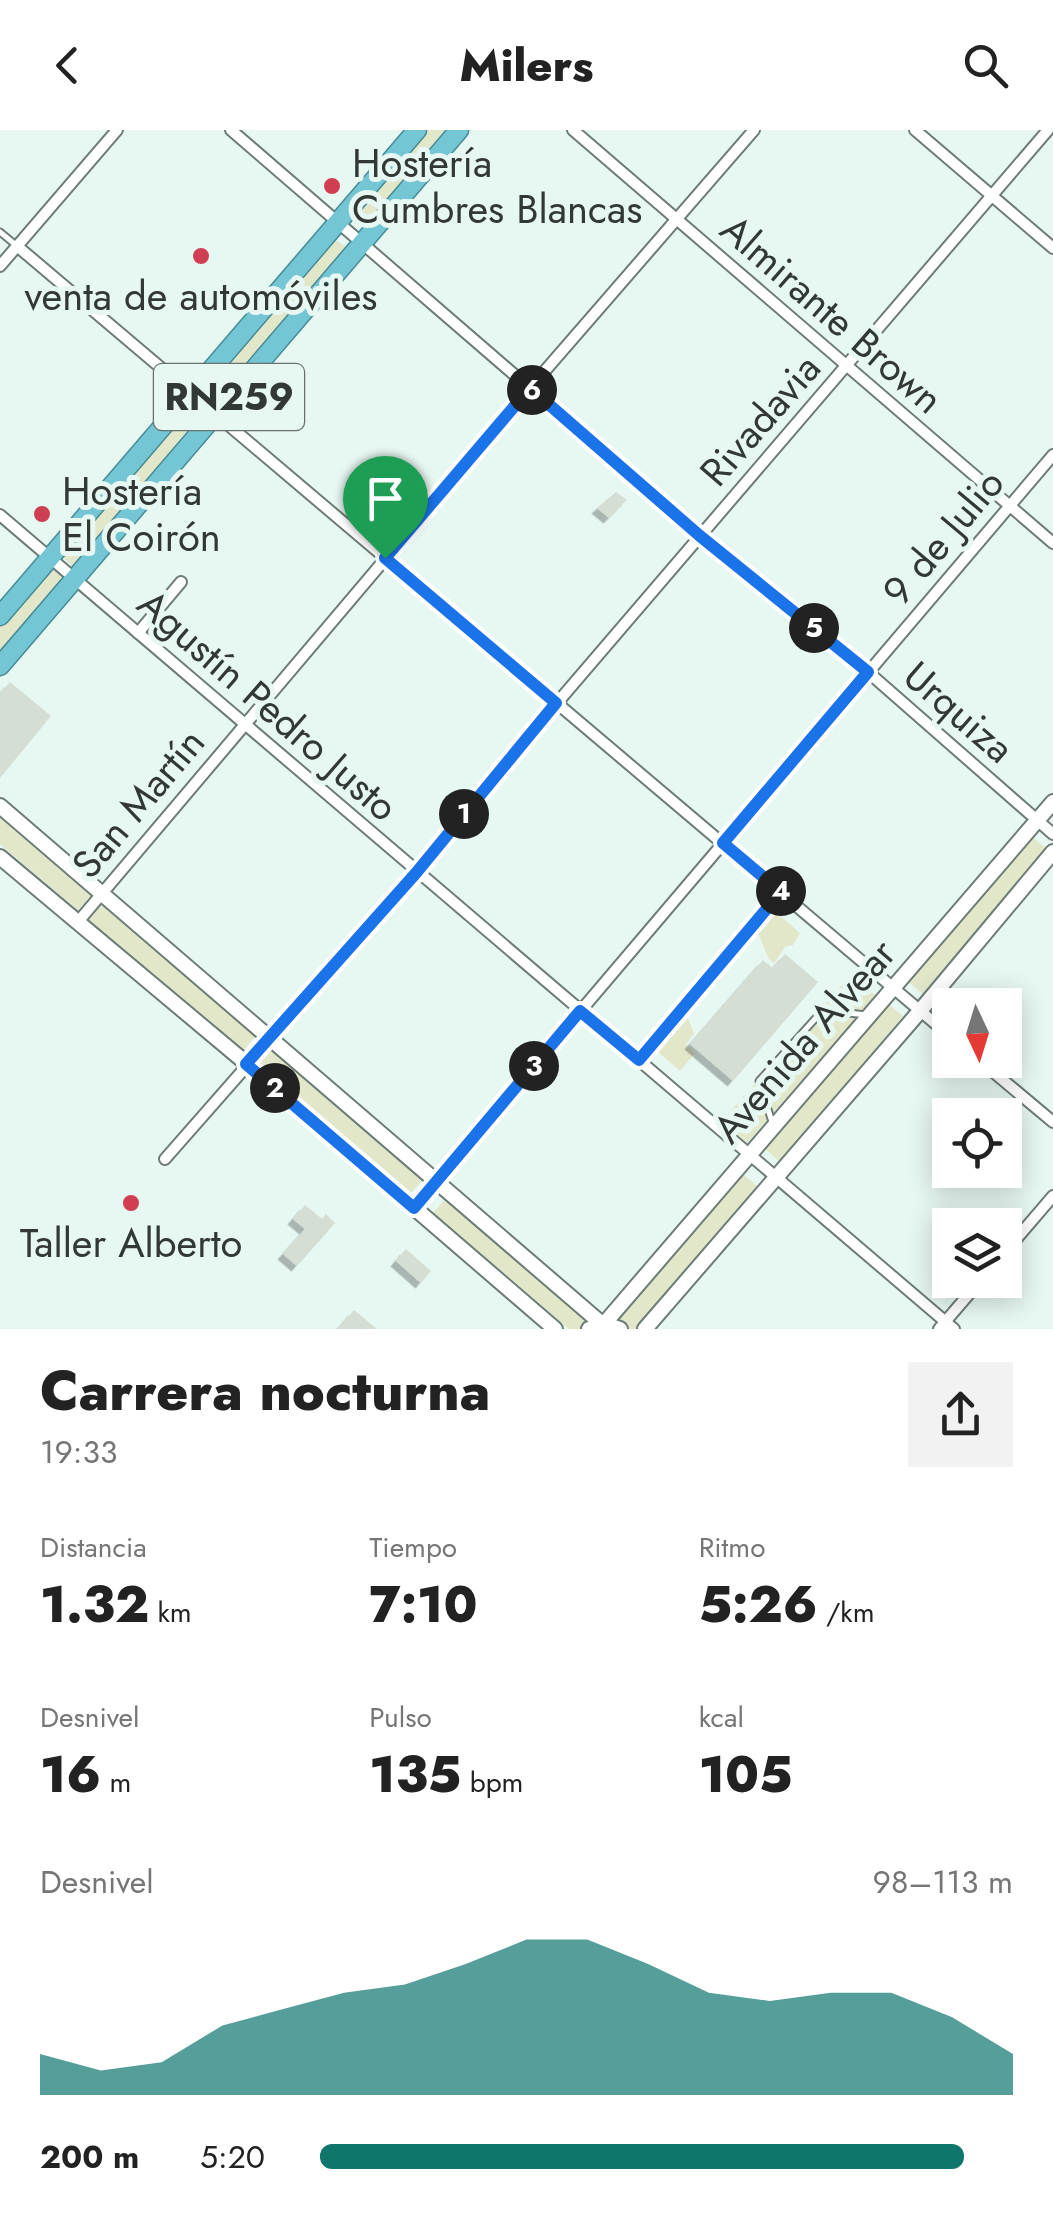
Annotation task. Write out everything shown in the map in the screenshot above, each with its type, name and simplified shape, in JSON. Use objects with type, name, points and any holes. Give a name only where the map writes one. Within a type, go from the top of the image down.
[{"type":"highway","name":"RN259","points":[[0,616],[417,130]]},
{"type":"highway","name":"RN259","points":[[0,666],[459,130]]},
{"type":"main road","name":"Avenida Alvear","points":[[604,1327],[1053,802]]},
{"type":"main road","points":[[0,806],[604,1327]]},
{"type":"main road","name":"Avenida Alvear","points":[[645,1329],[1053,852]]},
{"type":"main road","points":[[0,857],[555,1329]]},
{"type":"street","points":[[0,266],[116,130]]},
{"type":"street","name":"Urquiza","points":[[232,130],[700,536],[868,672],[1053,834]]},
{"type":"street","name":"Almirante Brown","points":[[572,130],[1053,543]]},
{"type":"street","name":"San Martín","points":[[77,923],[754,130]]},
{"type":"street","points":[[915,130],[1053,248]]},
{"type":"street","name":"Rivadavia","points":[[165,1159],[416,873],[556,703],[1048,130]]},
{"type":"street","points":[[17,246],[932,1021]]},
{"type":"street","name":"9 de Julio","points":[[414,1208],[1053,455]]},
{"type":"street","name":"Agustín Pedro Justo","points":[[0,514],[416,873],[750,1154],[946,1327]]},
{"type":"street","points":[[138,633],[181,582]]},
{"type":"street","points":[[1000,1078],[1053,1122]]},
{"type":"street","points":[[1022,1232],[1053,1196]]},
{"type":"street","points":[[946,1327],[968,1298]]},
{"type":"lane","points":[[0,232],[17,246]]},
{"type":"lane","points":[[639,1060],[781,892]]},
{"type":"lane","points":[[773,1127],[760,1082],[823,1010],[869,1016]]},
{"type":"green space","points":[[429,130],[449,130],[366,230],[354,220]]},
{"type":"green space","points":[[334,239],[347,248],[218,403],[206,393]]},
{"type":"green space","points":[[191,402],[203,412],[74,567],[62,557]]},
{"type":"green space","points":[[50,567],[62,577],[0,651],[0,626]]},
{"type":"green space","points":[[0,817],[92,894],[78,910],[0,844]]},
{"type":"green space","points":[[1030,835],[1047,849],[923,994],[907,981]]},
{"type":"green space","points":[[101,905],[256,1036],[242,1052],[87,921]]},
{"type":"green space","points":[[776,912],[800,933],[774,963],[758,933]]},
{"type":"green space","points":[[851,974],[876,996],[747,1143],[722,1121]]},
{"type":"green space","points":[[887,1003],[903,1016],[780,1162],[764,1148]]},
{"type":"green space","points":[[688,1018],[694,1034],[686,1044],[695,1053],[680,1071],[658,1052]]},
{"type":"green space","points":[[269,1047],[424,1178],[410,1194],[256,1063]]},
{"type":"green space","points":[[741,1172],[757,1186],[636,1329],[630,1329],[617,1318]]},
{"type":"green space","points":[[445,1199],[589,1321],[582,1329],[569,1329],[433,1213]]},
{"type":"building","points":[[616,492],[627,500],[609,518],[597,508]]},
{"type":"building","points":[[10,682],[51,716],[0,778],[0,693]]},
{"type":"building","points":[[785,954],[818,982],[733,1081],[690,1044],[763,960],[773,968]]},
{"type":"building","points":[[305,1205],[322,1219],[326,1214],[335,1223],[297,1266],[283,1254],[305,1229],[293,1219]]},
{"type":"building","points":[[406,1249],[431,1271],[421,1283],[396,1261]]},
{"type":"building","points":[[354,1310],[377,1329],[338,1329]]},
{"type":"place","name":"Hostería Cumbres Blancas","points":[[332,186]]},
{"type":"place","name":"venta de automóviles","points":[[201,256]]},
{"type":"place","name":"Hostería El Coirón","points":[[42,514]]},
{"type":"place","name":"Taller Alberto","points":[[131,1203]]},
{"type":"route","points":[[530,388],[700,536],[868,672],[723,843],[781,892],[639,1060],[580,1011],[414,1208],[246,1064],[416,873],[556,703],[385,558],[530,388]]}]
